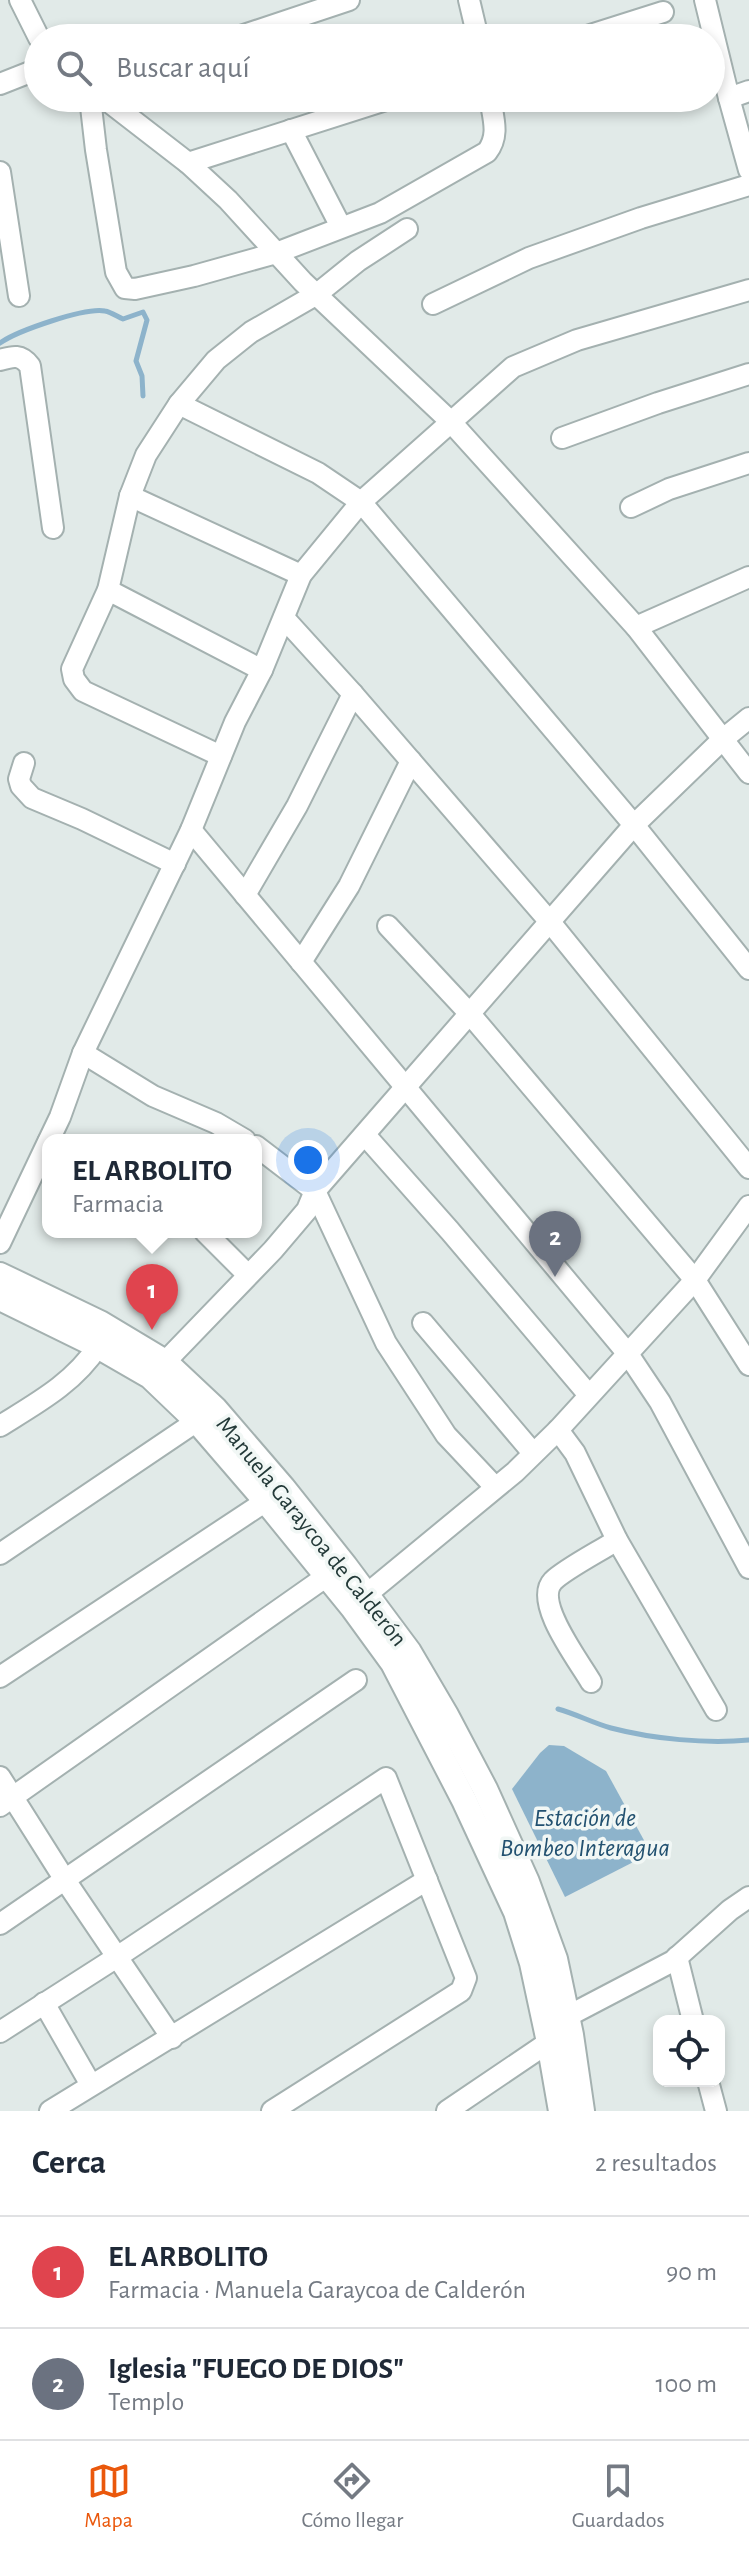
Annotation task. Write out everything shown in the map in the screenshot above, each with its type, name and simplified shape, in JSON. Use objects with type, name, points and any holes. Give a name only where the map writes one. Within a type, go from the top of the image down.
[{"type":"street","points":[[20,0],[32,24]]},
{"type":"street","points":[[277,24],[349,0]]},
{"type":"street","points":[[469,0],[475,24]]},
{"type":"street","points":[[706,0],[712,24]]},
{"type":"street","points":[[625,24],[663,12]]},
{"type":"street","points":[[0,84],[24,75]]},
{"type":"street","points":[[725,81],[749,170]]},
{"type":"street","points":[[729,98],[749,91]]},
{"type":"street","points":[[92,112],[116,272],[125,288],[135,289],[280,258],[341,227],[380,213],[487,152],[495,142],[492,112]]},
{"type":"street","points":[[122,112],[188,163],[228,200],[310,288],[450,421],[636,627],[749,773]]},
{"type":"street","points":[[188,163],[348,112]]},
{"type":"street","points":[[291,130],[341,227]]},
{"type":"street","points":[[0,172],[19,296]]},
{"type":"street","points":[[433,304],[529,258],[641,218],[749,185]]},
{"type":"street","points":[[221,756],[83,691],[72,669],[108,590],[130,496],[146,455],[179,404],[216,360],[310,288],[407,229]]},
{"type":"street","points":[[52,1134],[80,1063],[191,830],[301,575],[361,502],[513,367],[577,340],[749,290]]},
{"type":"street","points":[[0,360],[16,356],[30,366],[53,528]]},
{"type":"street","points":[[562,438],[749,374]]},
{"type":"street","points":[[179,404],[318,473],[361,502],[634,825],[749,969]]},
{"type":"street","points":[[631,507],[669,489],[749,463]]},
{"type":"street","points":[[130,496],[301,575]]},
{"type":"street","points":[[636,627],[749,577]]},
{"type":"street","points":[[108,590],[262,670]]},
{"type":"street","points":[[284,618],[550,922],[749,1168]]},
{"type":"street","points":[[245,895],[297,806],[353,694]]},
{"type":"street","points":[[165,1362],[273,1250],[365,1135],[634,825],[749,718]]},
{"type":"street","points":[[301,962],[349,886],[411,761]]},
{"type":"street","points":[[24,763],[19,779],[32,798],[175,864]]},
{"type":"street","points":[[191,830],[628,1354],[660,1402],[749,1568]]},
{"type":"street","points":[[388,926],[470,1014],[695,1280],[749,1365]]},
{"type":"street","points":[[80,1063],[235,1134]]},
{"type":"street","points":[[365,1135],[588,1394]]},
{"type":"street","points":[[262,1152],[311,1201],[386,1343],[446,1435],[493,1490]]},
{"type":"street","points":[[0,1243],[42,1156]]},
{"type":"street","points":[[367,1594],[493,1490],[558,1430],[695,1280],[749,1206]]},
{"type":"street","points":[[211,1238],[248,1275]]},
{"type":"street","name":"Manuela Garaycoa de Calderón","points":[[0,1275],[100,1323],[165,1362],[215,1409],[254,1454],[367,1594],[409,1652],[485,1789],[527,1882],[555,1959],[568,2016],[582,2111]]},
{"type":"street","name":"Manuela Garaycoa de Calderón","points":[[0,1298],[98,1346],[150,1376],[197,1421],[266,1501],[393,1663],[464,1800],[516,1912],[532,1963],[561,2111]]},
{"type":"street","points":[[423,1323],[533,1453]]},
{"type":"street","points":[[0,1426],[62,1387],[98,1346]]},
{"type":"street","points":[[0,1554],[197,1421]]},
{"type":"street","points":[[558,1430],[575,1453],[617,1540],[716,1710]]},
{"type":"street","points":[[0,1677],[266,1501]]},
{"type":"street","points":[[591,1682],[550,1612],[546,1595],[552,1582],[617,1540]]},
{"type":"street","points":[[6,1802],[327,1576]]},
{"type":"street","points":[[0,1924],[356,1680]]},
{"type":"street","points":[[0,1777],[6,1802],[65,1880],[172,2038]]},
{"type":"street","points":[[0,2032],[386,1778],[466,1978],[461,1991],[278,2109]]},
{"type":"street","points":[[50,2111],[427,1880]]},
{"type":"street","points":[[568,2016],[677,1957],[730,1910],[749,1898]]},
{"type":"street","points":[[677,1957],[692,2015]]},
{"type":"street","points":[[44,2003],[91,2085]]},
{"type":"street","points":[[447,2111],[549,2042]]},
{"type":"street","points":[[710,2087],[716,2111]]},
{"type":"water","name":"Estación de Bombeo Interagua","points":[[549,1745],[564,1746],[606,1771],[651,1853],[565,1897],[512,1789]]},
{"type":"waterway","points":[[0,343],[67,316],[105,311],[123,319],[143,312],[147,320],[136,361],[142,376],[143,396]]},
{"type":"waterway","points":[[558,1709],[611,1728],[644,1735],[698,1741],[749,1740]]},
{"type":"place","name":"Iglesia \"FUEGO DE DIOS\"","points":[[555,1277]]},
{"type":"place","name":"EL ARBOLITO","points":[[152,1330]]}]
